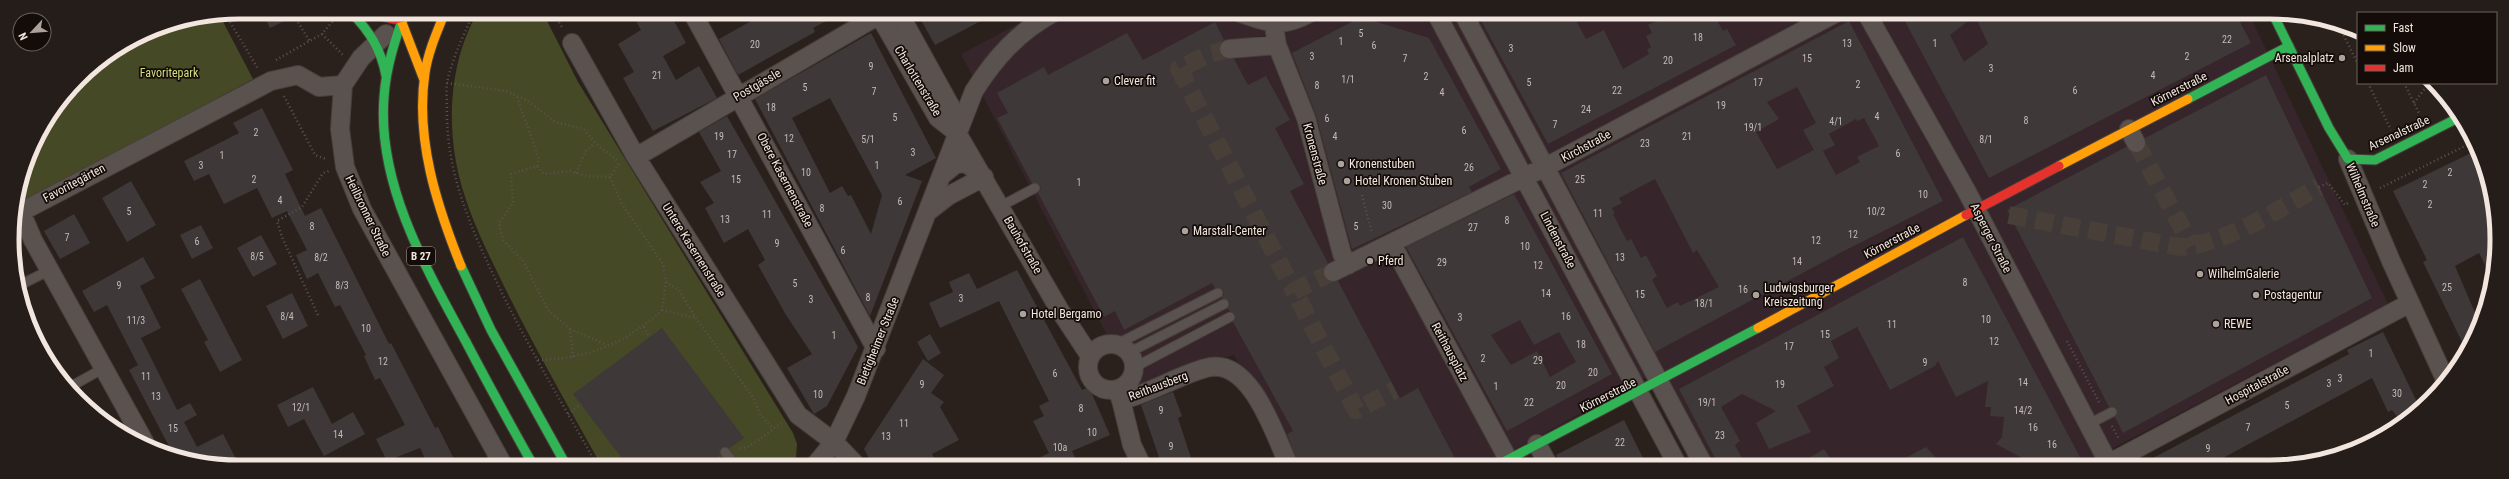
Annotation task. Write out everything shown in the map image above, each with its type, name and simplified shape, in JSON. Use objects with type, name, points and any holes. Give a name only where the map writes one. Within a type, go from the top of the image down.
[{"type":"main road","points":[[357,19],[377,43],[383,54],[386,76]]},
{"type":"main road","name":"B 27","points":[[399,19],[386,76],[384,113],[386,152],[395,189],[408,227],[430,277],[530,460]]},
{"type":"main road","points":[[401,19],[424,80]]},
{"type":"main road","name":"B 27","points":[[442,19],[433,43],[424,80],[422,96],[427,161],[435,199],[449,239],[490,327],[563,460]]},
{"type":"main road","name":"Wilhelmstraße","points":[[2276,19],[2328,128],[2348,159]]},
{"type":"main road","name":"Körnerstraße","points":[[1508,460],[1640,392],[1976,209],[2132,136],[2289,46]]},
{"type":"main road","name":"Arsenalstraße","points":[[2348,159],[2358,161],[2375,160],[2455,120]]},
{"type":"street","name":"Heilbronner Straße","points":[[397,19],[377,43],[361,58],[343,85],[340,129],[345,167],[362,210],[500,460]]},
{"type":"street","name":"Obere Kasernenstraße","points":[[696,19],[739,95],[876,349]]},
{"type":"street","name":"Postgässle","points":[[628,160],[869,19]]},
{"type":"street","name":"Charlottenstraße","points":[[881,19],[938,118],[957,132]]},
{"type":"street","name":"Charlottenstraße","points":[[902,19],[951,107],[957,132]]},
{"type":"street","name":"Bietigheimer Straße","points":[[820,460],[834,442],[876,349],[930,210],[957,132],[974,91],[990,64],[1010,44],[1042,19]]},
{"type":"street","name":"Kronenstraße","points":[[1273,19],[1277,45],[1306,118],[1342,254],[1341,268]]},
{"type":"street","points":[[1276,19],[1287,22],[1295,19]]},
{"type":"street","name":"Lindenstraße","points":[[1439,19],[1640,392],[1675,460]]},
{"type":"street","name":"Lindenstraße","points":[[1466,19],[1544,168],[1701,460]]},
{"type":"street","name":"Kirchstraße","points":[[1341,268],[1544,168],[1819,19]]},
{"type":"street","name":"Asperger Straße","points":[[1870,19],[1976,209],[2104,460]]},
{"type":"street","name":"Untere Kasernenstraße","points":[[572,43],[628,160],[798,415],[834,442],[851,460]]},
{"type":"street","points":[[1229,49],[1277,45]]},
{"type":"street","name":"Favoritegärten","points":[[140,436],[50,270],[21,212],[268,73],[298,75],[319,87],[343,85]]},
{"type":"street","name":"Bauhofstraße","points":[[957,132],[1059,309],[1090,356]]},
{"type":"street","name":"Wilhelmstraße","points":[[2348,159],[2363,197],[2443,375]]},
{"type":"street","points":[[930,210],[948,196],[984,177],[966,163],[956,164],[941,176]]},
{"type":"street","name":"Reithausplatz","points":[[1385,247],[1500,460]]},
{"type":"street","name":"Hospitalstraße","points":[[2118,460],[2410,303]]},
{"type":"street","points":[[438,347],[461,334]]},
{"type":"street","points":[[1102,345],[1127,354],[1130,382],[1119,395],[1095,384],[1088,371],[1090,356],[1102,345]]},
{"type":"street","name":"Reithausberg","points":[[1119,395],[1138,397],[1206,367],[1219,365],[1233,370],[1244,380],[1264,412],[1286,460]]},
{"type":"street","points":[[1119,395],[1132,445],[1139,460]]},
{"type":"street","points":[[1537,444],[1546,460]]},
{"type":"lane","points":[[1001,206],[1035,188]]},
{"type":"lane","points":[[23,283],[50,270]]},
{"type":"lane","points":[[1127,354],[1218,293]]},
{"type":"lane","points":[[1127,354],[1224,304]]},
{"type":"lane","points":[[1127,354],[1230,317]]},
{"type":"lane","points":[[74,385],[104,368]]},
{"type":"lane","points":[[2087,425],[2112,412]]},
{"type":"lane","points":[[725,452],[731,460]]},
{"type":"path","points":[[228,19],[257,69],[268,73],[280,89],[315,155],[345,167]]},
{"type":"path","points":[[296,19],[310,42]]},
{"type":"path","points":[[271,62],[310,42],[330,26],[335,19]]},
{"type":"path","points":[[471,19],[459,47],[447,84],[447,123],[450,159],[477,242],[538,360],[594,460]]},
{"type":"path","points":[[2342,32],[2357,62]]},
{"type":"path","points":[[453,84],[480,89],[493,88],[517,96],[528,101],[555,122],[584,129],[595,143],[628,160],[610,177],[587,176],[570,171],[544,174],[537,166]]},
{"type":"path","points":[[2368,84],[2391,130]]},
{"type":"path","points":[[2404,84],[2420,116]]},
{"type":"path","points":[[2414,104],[2427,86]]},
{"type":"path","points":[[517,96],[539,159],[537,166]]},
{"type":"path","points":[[576,173],[586,151],[595,143]]},
{"type":"path","points":[[2319,188],[2328,183],[2345,205],[2468,144]]},
{"type":"path","points":[[537,166],[511,174],[513,203],[499,223],[503,240],[522,261],[548,310],[570,329],[607,345]]},
{"type":"path","points":[[318,314],[282,237],[277,220],[302,207],[323,173],[345,167]]},
{"type":"path","points":[[538,360],[573,357],[607,345],[644,327],[662,310],[666,282],[663,264],[622,204],[610,177]]},
{"type":"path","points":[[1362,195],[1385,247]]},
{"type":"path","points":[[666,282],[680,290],[696,318],[754,400],[760,414],[772,428],[751,446],[740,450],[735,444]]},
{"type":"path","points":[[662,310],[696,318]]},
{"type":"path","points":[[644,327],[649,337]]},
{"type":"path","points":[[570,329],[573,357]]},
{"type":"path","points":[[568,414],[581,404]]},
{"type":"shaded area","points":[[1028,19],[2251,19],[2388,304],[2090,460],[1712,460],[1662,368],[1496,460],[1290,460],[1234,355],[1133,386],[1137,368],[1136,359],[1125,345],[1110,341],[961,54]]},
{"type":"green space","name":"Favoritepark","points":[[222,19],[253,79],[22,203],[36,155],[56,117],[74,94],[94,74],[117,56],[142,42],[169,31],[196,23]]},
{"type":"green space","points":[[474,19],[546,19],[578,82],[793,433],[797,444],[796,457],[793,460],[598,460],[515,309],[476,226],[464,194],[453,143],[452,105],[457,66],[469,29]]},
{"type":"building","points":[[266,19],[289,19],[270,28]]},
{"type":"building","points":[[635,19],[673,19],[686,43],[663,56],[676,80],[699,66],[717,98],[653,131],[623,78],[634,72],[618,44],[641,30]]},
{"type":"building","points":[[755,19],[830,19],[813,28],[815,32],[738,75],[719,39]]},
{"type":"building","points":[[920,19],[985,19],[935,45]]},
{"type":"building","points":[[1357,19],[1367,19],[1429,38],[1501,169],[1469,187],[1472,192],[1352,249],[1316,115],[1292,53]]},
{"type":"building","points":[[1480,19],[1575,19],[1586,39],[1604,30],[1623,69],[1649,54],[1647,50],[1651,47],[1646,36],[1652,33],[1648,25],[1660,19],[1662,22],[1668,19],[1716,19],[1723,31],[1727,29],[1736,45],[1548,144]]},
{"type":"building","points":[[1904,19],[1971,19],[1950,35],[1964,62],[1988,44],[1976,19],[2239,19],[2251,43],[1989,178]]},
{"type":"building","points":[[1849,21],[1943,201],[1840,253],[1655,352],[1561,173]],"holes":[[[1797,87],[1816,123],[1803,130],[1814,150],[1777,169],[1756,132],[1779,119],[1767,102]],[[1864,118],[1879,146],[1857,157],[1860,162],[1836,175],[1823,151],[1835,145],[1829,134],[1856,119],[1857,121]],[[1655,179],[1693,253],[1697,250],[1719,287],[1680,306],[1678,302],[1667,308],[1652,280],[1657,276],[1646,255],[1641,258],[1631,239],[1627,241],[1613,214],[1615,213],[1612,208],[1622,203],[1619,198]]]},
{"type":"building","name":"Marstall-Center","points":[[1215,22],[1224,40],[1219,45],[1221,55],[1225,59],[1234,59],[1248,85],[1266,76],[1290,120],[1275,128],[1304,184],[1290,191],[1328,263],[1323,271],[1324,277],[1332,282],[1338,281],[1400,398],[1418,388],[1456,460],[1297,460],[1287,434],[1293,431],[1233,322],[1235,314],[1227,309],[1230,305],[1229,301],[1221,298],[1224,294],[1223,290],[1215,288],[1212,283],[1124,330],[1115,311],[1104,317],[1038,193],[1041,189],[1040,185],[1032,183],[997,118],[1008,113],[997,93],[1044,67],[1048,75],[1127,33],[1143,60]]},
{"type":"building","points":[[871,33],[936,158],[905,175],[922,181],[870,316],[755,99]],"holes":[[[830,98],[882,195],[871,234],[851,195],[848,196],[842,186],[830,193],[792,118]]]},
{"type":"building","name":"WilhelmGalerie","points":[[2266,75],[2372,298],[2123,433],[2115,417],[2117,409],[2109,407],[2007,210],[2126,147],[2135,153],[2141,152],[2146,144],[2145,138]]},
{"type":"building","points":[[262,108],[293,170],[285,174],[305,216],[321,208],[389,344],[391,343],[435,428],[438,427],[454,460],[426,460],[420,448],[386,460],[376,439],[405,425],[380,378],[375,380],[364,356],[366,355],[340,305],[335,307],[318,273],[307,279],[296,255],[307,250],[287,211],[272,218],[257,188],[224,204],[209,174],[194,181],[184,161],[239,133],[233,123]]},
{"type":"building","points":[[727,116],[858,347],[827,406],[814,414],[787,368],[812,354],[786,315],[758,265],[765,260],[748,229],[724,243],[705,208],[714,203],[700,182],[721,171],[699,132]]},
{"type":"building","points":[[2472,153],[2486,196],[2490,225],[2490,254],[2488,270],[2479,253],[2455,266],[2476,315],[2463,344],[2423,262],[2427,260],[2393,191]]},
{"type":"building","points":[[131,181],[156,225],[127,242],[102,198]]},
{"type":"building","points":[[1514,194],[1612,374],[1507,431],[1406,247]],"holes":[[[1520,320],[1534,345],[1559,332],[1576,362],[1550,377],[1537,351],[1511,365],[1491,335]]]},
{"type":"building","points":[[74,214],[90,243],[60,259],[44,231]]},
{"type":"building","points":[[201,225],[213,248],[192,259],[180,235]]},
{"type":"building","points":[[261,235],[277,264],[253,277],[237,248]]},
{"type":"building","points":[[1963,237],[2080,457],[2074,460],[2026,460],[1996,444],[2002,437],[2004,417],[1990,416],[1991,407],[1985,407],[1988,381],[1956,397],[1938,361],[1935,366],[1890,390],[1857,327],[1831,341],[1839,358],[1824,367],[1834,386],[1797,406],[1811,432],[1769,449],[1756,423],[1776,411],[1742,394],[1721,407],[1740,441],[1735,445],[1743,460],[1716,460],[1679,389]]},
{"type":"building","points":[[143,257],[155,278],[140,286],[161,328],[141,338],[177,410],[190,403],[197,415],[184,422],[197,447],[223,434],[235,457],[229,460],[225,460],[196,456],[170,448],[129,370],[138,365],[107,305],[94,312],[82,291]]},
{"type":"building","points":[[1017,270],[1082,390],[1089,387],[1110,435],[1072,451],[1076,460],[1034,460],[1049,453],[1033,421],[1044,416],[1039,406],[1049,401],[999,301],[940,328],[929,303],[953,292],[949,282],[969,273],[977,289]]},
{"type":"building","points":[[200,279],[242,360],[220,372],[204,342],[208,340],[181,289]]},
{"type":"building","points":[[292,293],[308,326],[283,339],[266,306]]},
{"type":"building","points":[[662,328],[744,438],[730,448],[722,447],[720,455],[713,460],[623,460],[573,394]]},
{"type":"building","points":[[2383,332],[2417,403],[2398,418],[2392,410],[2388,412],[2372,378],[2219,460],[2149,460],[2349,354],[2347,350]]},
{"type":"building","points":[[930,334],[941,353],[928,361],[917,342]]},
{"type":"building","points":[[923,359],[944,375],[931,393],[944,402],[940,407],[959,440],[932,454],[936,460],[870,460],[864,449]]},
{"type":"building","points":[[313,387],[332,424],[353,412],[365,434],[324,456],[304,419],[288,427],[277,405]]},
{"type":"building","points":[[1173,392],[1182,416],[1178,418],[1191,458],[1186,460],[1160,460],[1141,405]]},
{"type":"building","points":[[1624,420],[1644,460],[1558,460],[1556,455]]},
{"type":"building","points":[[1926,447],[1938,460],[1901,460]]},
{"type":"building","points":[[1824,449],[1831,460],[1805,460]]},
{"type":"tunnel","points":[[1229,49],[1209,54],[1179,69],[1294,291]]},
{"type":"tunnel","points":[[2136,143],[2192,246]]},
{"type":"tunnel","points":[[2009,215],[2180,247],[2198,244],[2234,232],[2252,224],[2319,187]]},
{"type":"tunnel","points":[[1333,272],[1294,291],[1356,410],[1395,390]]},
{"type":"traffic: fast","points":[[357,19],[374,41],[381,57],[386,76]]},
{"type":"traffic: fast","points":[[403,19],[394,43],[389,64],[384,97],[384,129],[388,161],[396,192],[407,223],[434,283],[530,460]]},
{"type":"traffic: fast","points":[[2275,19],[2329,128],[2348,159],[2375,160],[2455,120]]},
{"type":"traffic: fast","points":[[2188,99],[2289,46]]},
{"type":"traffic: fast","points":[[461,266],[491,330],[563,460]]},
{"type":"traffic: fast","points":[[1507,460],[1758,328]]},
{"type":"traffic: slow","points":[[400,19],[424,80]]},
{"type":"traffic: slow","points":[[442,19],[426,65],[423,98],[423,123],[430,172],[436,196],[461,266]]},
{"type":"traffic: slow","points":[[2059,166],[2188,99]]},
{"type":"traffic: slow","points":[[1758,328],[1966,215]]},
{"type":"traffic: jam","points":[[1966,215],[2059,166]]},
{"type":"place","name":"Arsenalplatz","points":[[2342,58]]},
{"type":"place","name":"Clever fit","points":[[1106,81]]},
{"type":"place","name":"Kronenstuben","points":[[1341,164]]},
{"type":"place","name":"Hotel Kronen Stuben","points":[[1347,181]]},
{"type":"place","name":"Marstall-Center","points":[[1185,231]]},
{"type":"place","name":"Pferd","points":[[1370,261]]},
{"type":"place","name":"WilhelmGalerie","points":[[2200,274]]},
{"type":"place","name":"Ludwigsburger Kreiszeitung","points":[[1756,295]]},
{"type":"place","name":"Postagentur","points":[[2256,295]]},
{"type":"place","name":"Hotel Bergamo","points":[[1023,314]]},
{"type":"place","name":"REWE","points":[[2216,324]]}]
